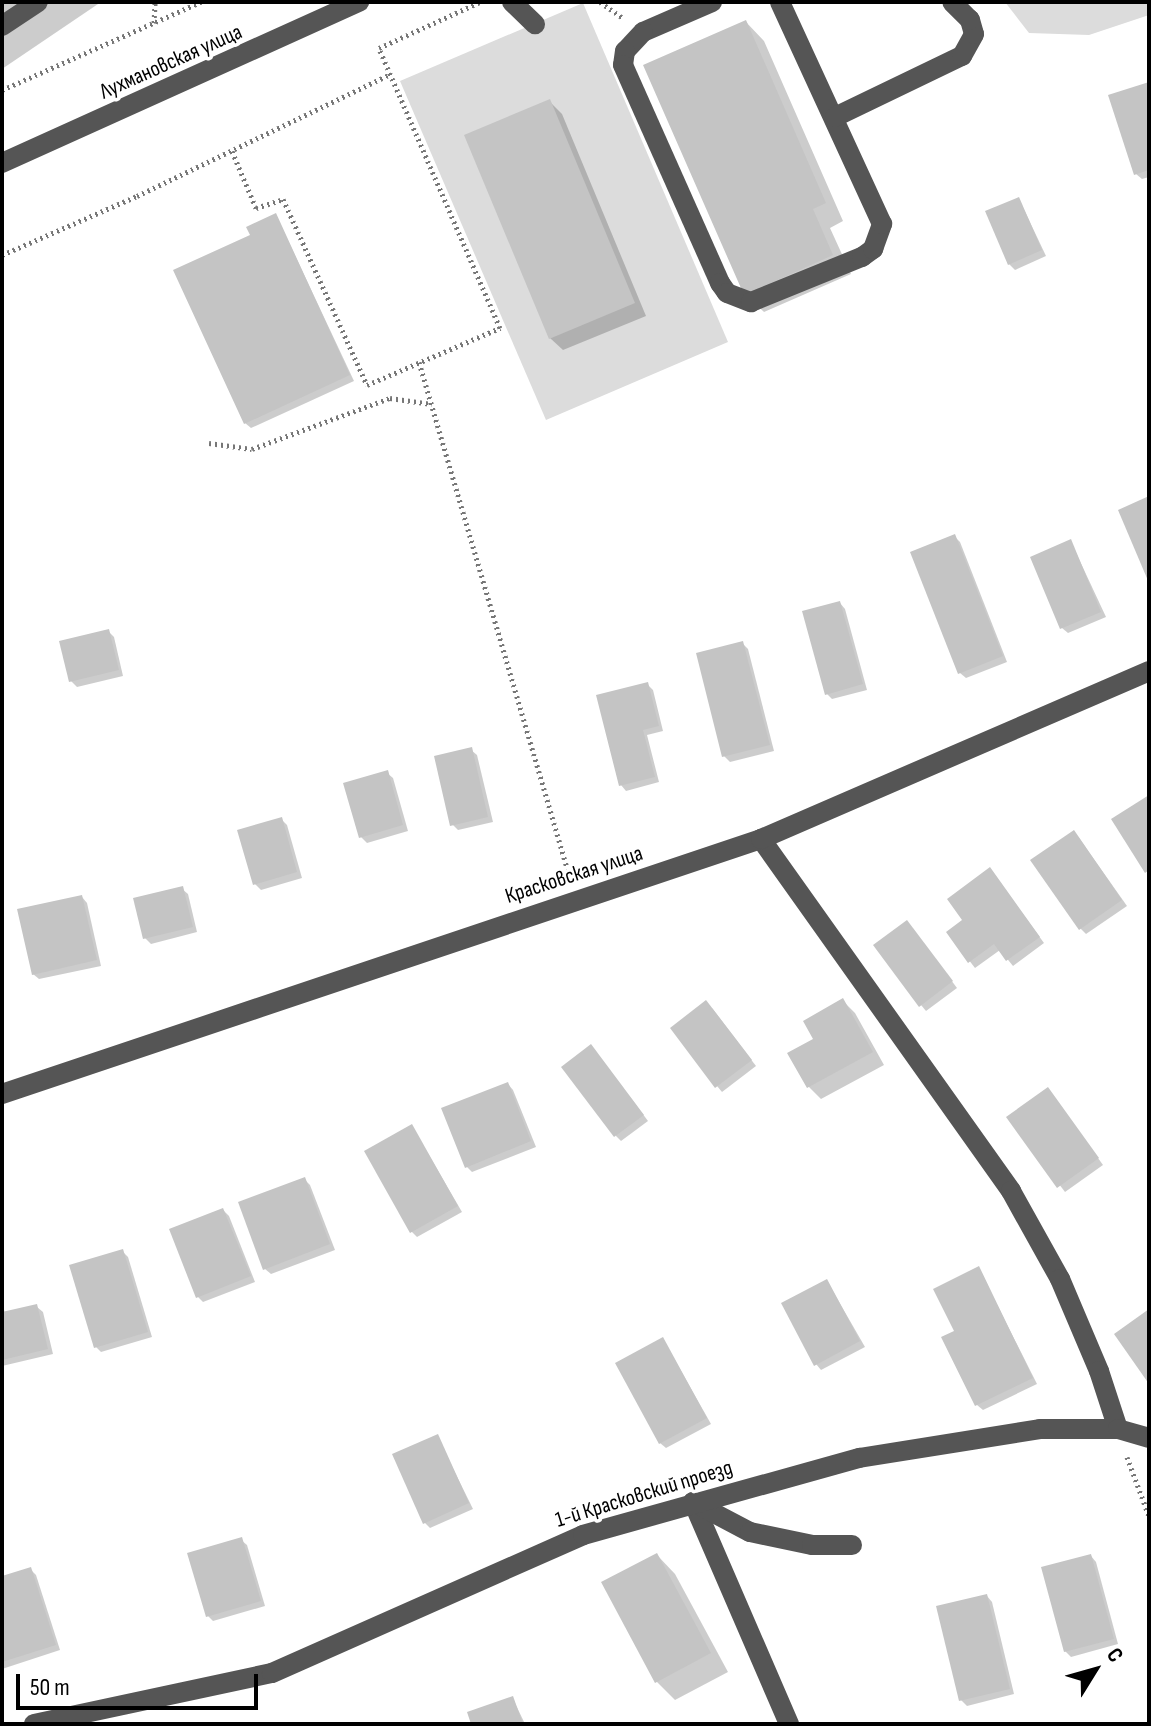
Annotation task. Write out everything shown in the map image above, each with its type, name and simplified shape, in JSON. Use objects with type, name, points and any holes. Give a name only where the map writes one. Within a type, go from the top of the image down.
[{"type":"street","points":[[2,26],[38,2]]},
{"type":"street","name":"Лухмановская улица","points":[[2,163],[359,2]]},
{"type":"street","points":[[512,2],[535,24]]},
{"type":"street","points":[[712,2],[643,32],[625,51],[623,65],[720,283],[738,300],[764,300],[862,257],[880,238],[879,211],[780,2]]},
{"type":"street","points":[[835,117],[962,56],[974,34],[970,20],[952,2]]},
{"type":"street","name":"Красковская улица","points":[[2,1094],[761,839],[1149,671]]},
{"type":"street","points":[[761,839],[1011,1191],[1060,1279],[1099,1371],[1118,1429]]},
{"type":"street","name":"1-й Красковский проезд","points":[[34,1724],[272,1673],[583,1535],[859,1458],[1040,1429],[1118,1429],[1149,1438]]},
{"type":"street","points":[[693,1502],[750,1532],[812,1545],[852,1545]]},
{"type":"street","points":[[693,1502],[789,1724]]},
{"type":"path","points":[[154,23],[155,2]]},
{"type":"path","points":[[2,90],[201,2]]},
{"type":"path","points":[[232,151],[256,208],[283,199],[367,385],[500,328],[379,48],[480,2]]},
{"type":"path","points":[[2,255],[232,151],[391,74]]},
{"type":"path","points":[[419,362],[570,879]]},
{"type":"path","points":[[209,443],[252,449],[390,398],[432,404]]},
{"type":"path","points":[[1118,1429],[1149,1516]]},
{"type":"shaded area","points":[[1005,2],[1149,2],[1149,15],[1089,35],[1029,33]]},
{"type":"shaded area","points":[[583,3],[728,342],[546,420],[400,81]]},
{"type":"building","points":[[746,20],[826,203],[813,209],[833,255],[744,295],[643,65]]},
{"type":"building","points":[[1149,82],[1149,170],[1134,175],[1108,95]]},
{"type":"building","points":[[550,99],[635,303],[549,339],[464,135]]},
{"type":"building","points":[[1019,197],[1042,250],[1008,265],[985,211]]},
{"type":"building","points":[[276,213],[350,375],[244,424],[173,270],[250,235],[246,227]]},
{"type":"building","points":[[1149,496],[1149,583],[1118,510]]},
{"type":"building","points":[[955,534],[1003,656],[958,674],[910,552]]},
{"type":"building","points":[[1071,539],[1101,612],[1060,629],[1030,557]]},
{"type":"building","points":[[840,601],[863,684],[825,695],[802,611]]},
{"type":"building","points":[[109,629],[119,670],[69,682],[59,641]]},
{"type":"building","points":[[743,641],[770,745],[722,757],[696,653]]},
{"type":"building","points":[[648,682],[659,726],[643,730],[655,777],[619,786],[596,695]]},
{"type":"building","points":[[472,747],[488,817],[450,826],[434,756]]},
{"type":"building","points":[[388,770],[403,825],[359,838],[343,783]]},
{"type":"building","points":[[1149,795],[1149,870],[1145,873],[1111,819]]},
{"type":"building","points":[[282,817],[297,872],[253,885],[237,830]]},
{"type":"building","points":[[1074,830],[1122,900],[1079,930],[1030,860]]},
{"type":"building","points":[[990,867],[1040,937],[1006,961],[994,944],[968,963],[946,932],[962,920],[947,899]]},
{"type":"building","points":[[183,886],[193,927],[143,939],[133,898]]},
{"type":"building","points":[[82,895],[97,960],[32,975],[17,909]]},
{"type":"building","points":[[907,920],[953,981],[919,1007],[873,945]]},
{"type":"building","points":[[843,998],[873,1052],[807,1088],[787,1053],[813,1039],[803,1021]]},
{"type":"building","points":[[706,1000],[752,1060],[715,1088],[670,1028]]},
{"type":"building","points":[[591,1044],[644,1115],[614,1137],[561,1067]]},
{"type":"building","points":[[508,1082],[531,1141],[465,1168],[441,1108]]},
{"type":"building","points":[[1048,1087],[1099,1158],[1057,1188],[1006,1117]]},
{"type":"building","points":[[412,1124],[458,1206],[410,1233],[364,1151]]},
{"type":"building","points":[[305,1177],[330,1244],[263,1270],[238,1202]]},
{"type":"building","points":[[223,1208],[251,1276],[196,1298],[169,1229]]},
{"type":"building","points":[[123,1249],[148,1332],[94,1348],[69,1265]]},
{"type":"building","points":[[979,1266],[1033,1378],[975,1406],[941,1337],[954,1331],[933,1289]]},
{"type":"building","points":[[827,1279],[860,1341],[814,1366],[781,1303]]},
{"type":"building","points":[[37,1304],[48,1349],[2,1360],[2,1312]]},
{"type":"building","points":[[1149,1309],[1149,1384],[1114,1334]]},
{"type":"building","points":[[663,1337],[707,1418],[659,1444],[615,1363]]},
{"type":"building","points":[[438,1434],[469,1503],[423,1524],[392,1454]]},
{"type":"building","points":[[242,1537],[261,1601],[206,1617],[187,1553]]},
{"type":"building","points":[[657,1553],[711,1653],[655,1683],[601,1582]]},
{"type":"building","points":[[1091,1554],[1114,1639],[1064,1652],[1041,1567]]},
{"type":"building","points":[[31,1567],[56,1645],[2,1662],[2,1576]]},
{"type":"building","points":[[987,1594],[1010,1689],[959,1701],[936,1606]]},
{"type":"building","points":[[513,1696],[523,1724],[471,1724],[467,1712]]}]
